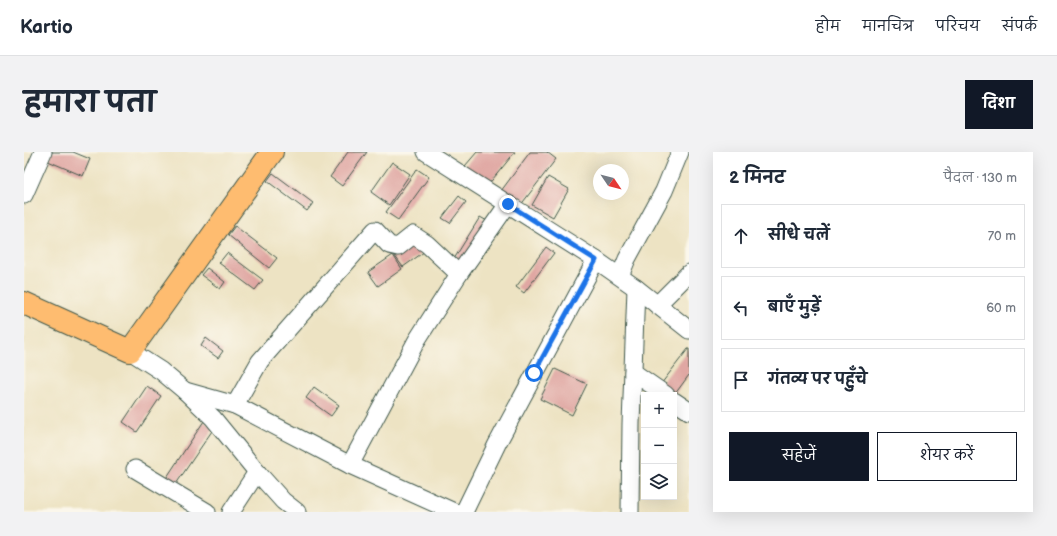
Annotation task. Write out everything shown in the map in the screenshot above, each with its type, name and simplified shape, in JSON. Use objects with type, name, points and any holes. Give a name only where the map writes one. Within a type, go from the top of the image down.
[{"type":"main road","points":[[24,303],[130,351],[272,152]]},
{"type":"street","points":[[24,195],[43,152]]},
{"type":"street","points":[[426,152],[620,276],[689,330]]},
{"type":"street","points":[[620,276],[627,259],[664,192],[680,152]]},
{"type":"street","points":[[350,465],[417,340],[459,274],[508,204]]},
{"type":"street","points":[[234,405],[260,361],[376,230],[389,245],[398,247],[413,235],[427,244],[459,274]]},
{"type":"street","points":[[464,512],[497,444],[596,260]]},
{"type":"street","points":[[657,305],[689,273]]},
{"type":"street","points":[[630,512],[631,424],[636,288]]},
{"type":"street","points":[[130,351],[161,371],[185,391],[213,418],[257,472],[280,507],[297,512]]},
{"type":"street","points":[[633,372],[662,392]]},
{"type":"street","points":[[185,391],[234,405],[350,465],[454,512]]},
{"type":"street","points":[[677,403],[689,411]]},
{"type":"street","points":[[135,469],[207,512]]},
{"type":"street","points":[[231,512],[257,472]]},
{"type":"building","points":[[52,152],[73,152],[90,159],[83,176],[48,161]]},
{"type":"building","points":[[348,152],[367,152],[342,186],[330,177]]},
{"type":"building","points":[[477,152],[515,152],[488,185],[465,166]]},
{"type":"building","points":[[530,152],[547,152],[556,159],[520,206],[501,191]]},
{"type":"building","points":[[392,162],[410,174],[389,205],[371,192]]},
{"type":"building","points":[[417,169],[429,177],[398,220],[386,212]]},
{"type":"building","points":[[273,173],[313,203],[307,211],[267,181]]},
{"type":"building","points":[[548,177],[569,189],[553,217],[532,205]]},
{"type":"building","points":[[459,196],[466,202],[450,223],[442,218]]},
{"type":"building","points":[[480,217],[489,222],[462,264],[454,259]]},
{"type":"building","points":[[235,226],[277,258],[269,268],[228,235]]},
{"type":"building","points":[[420,236],[428,249],[403,267],[394,255]]},
{"type":"building","points":[[546,247],[554,253],[524,293],[516,287]]},
{"type":"building","points":[[227,253],[263,280],[255,290],[219,263]]},
{"type":"building","points":[[393,255],[402,269],[378,286],[368,272]]},
{"type":"building","points":[[207,268],[225,282],[220,289],[201,275]]},
{"type":"building","points":[[206,338],[223,351],[218,358],[201,346]]},
{"type":"building","points":[[689,349],[689,375],[676,392],[672,392],[661,384]]},
{"type":"building","points":[[555,369],[587,384],[572,415],[540,399]]},
{"type":"building","points":[[147,386],[161,396],[137,432],[123,422]]},
{"type":"building","points":[[314,387],[339,405],[331,416],[306,398]]},
{"type":"building","points":[[204,421],[214,428],[174,487],[165,480]]},
{"type":"route","points":[[508,204],[596,260],[534,373]]}]
